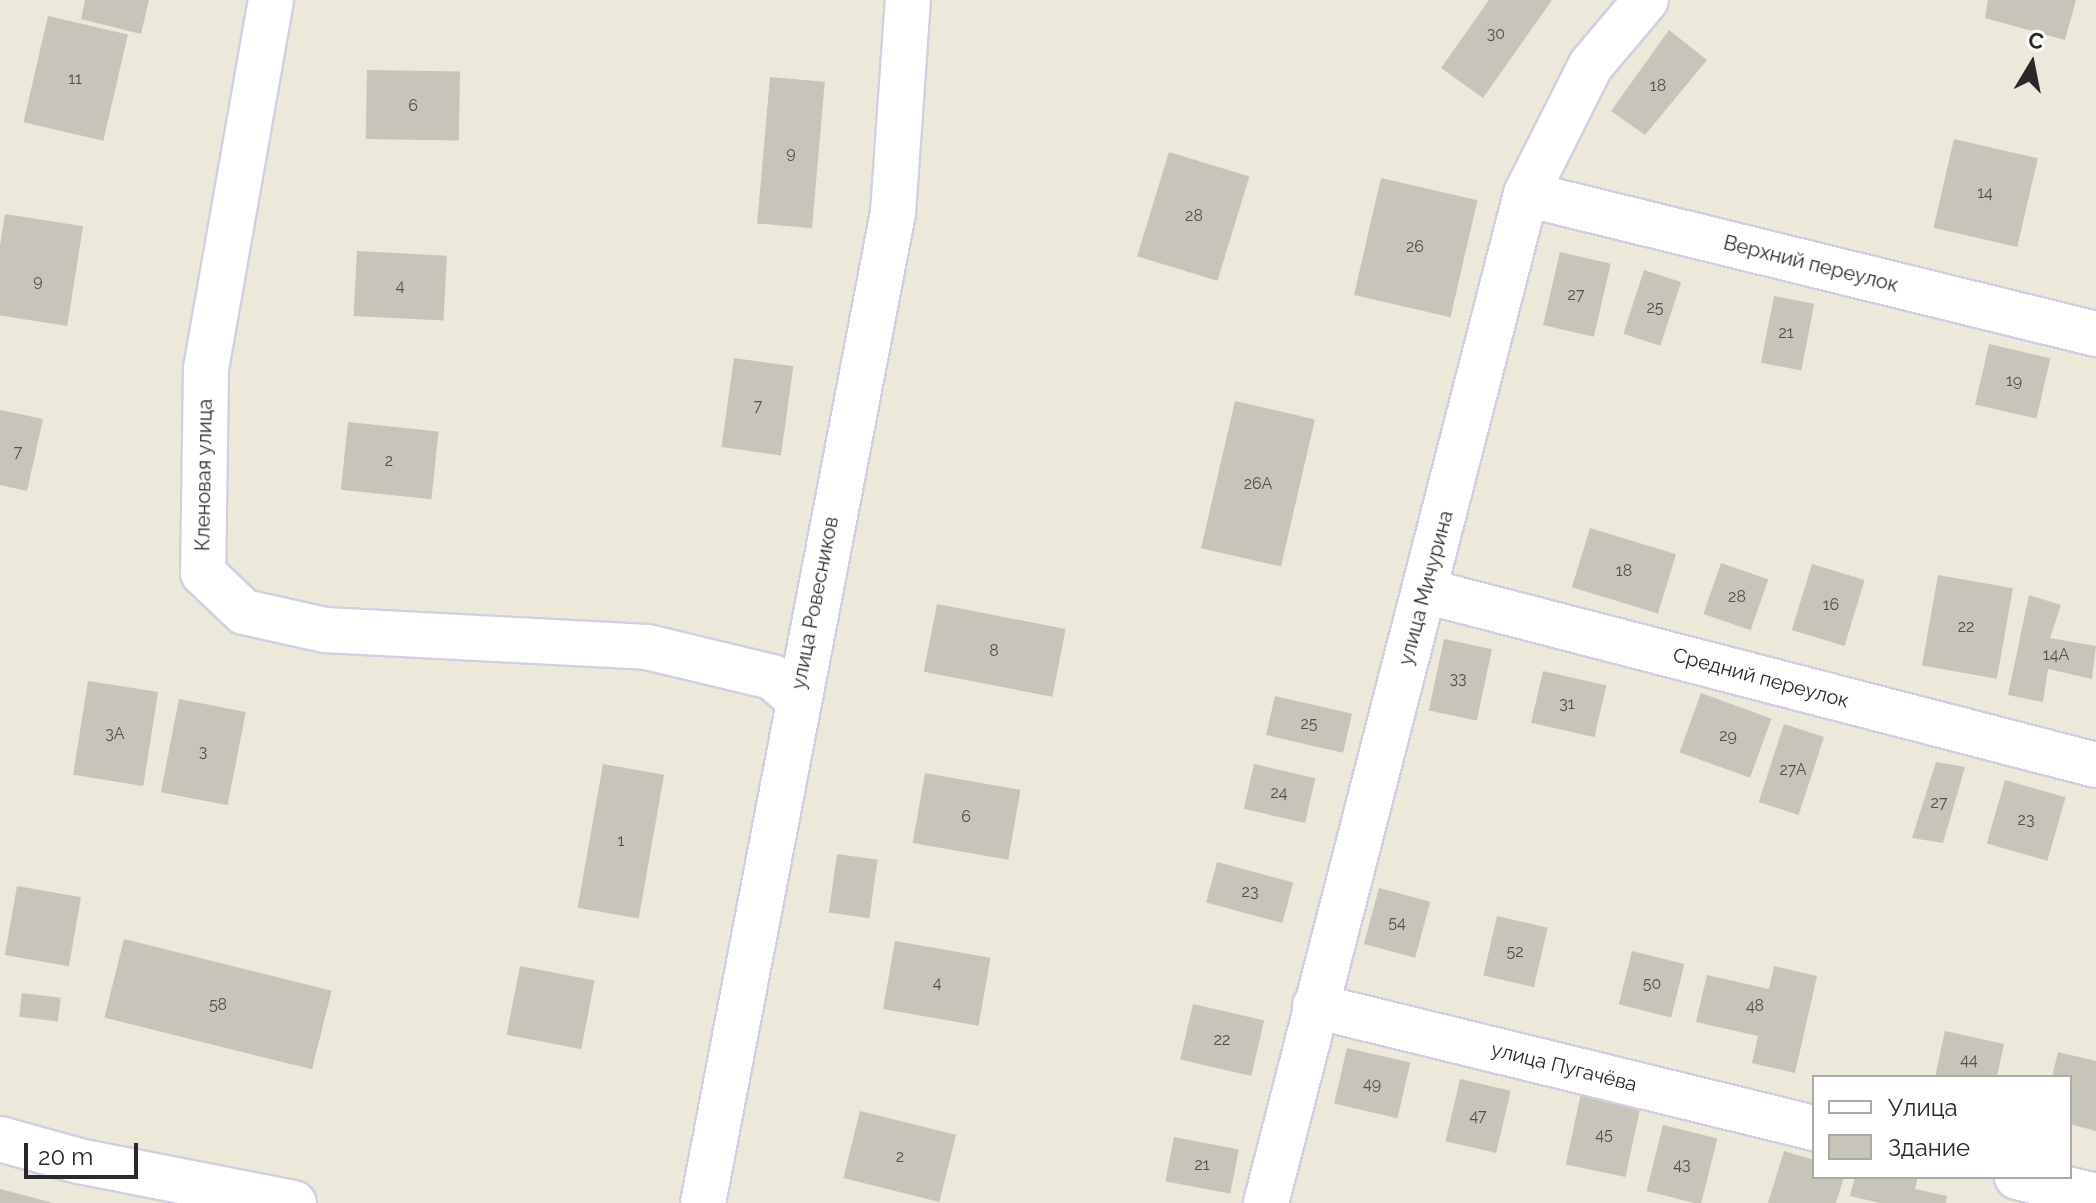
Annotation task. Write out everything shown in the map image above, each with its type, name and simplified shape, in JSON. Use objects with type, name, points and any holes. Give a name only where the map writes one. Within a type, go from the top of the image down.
[{"type":"street","name":"Кленовая улица","points":[[271,0],[206,368],[203,573],[244,612],[325,630],[647,647],[772,677],[796,698]]},
{"type":"street","name":"улица Ровесников","points":[[703,1203],[796,698],[893,213],[908,0]]},
{"type":"street","name":"улица Мичурина","points":[[1266,1203],[1526,194],[1591,65],[1646,0]]},
{"type":"street","name":"Верхний переулок","points":[[1526,194],[2096,334]]},
{"type":"street","name":"Средний переулок","points":[[1425,591],[2096,765]]},
{"type":"street","name":"улица Пугачёва","points":[[1315,1006],[1812,1128]]},
{"type":"street","points":[[0,1139],[238,1198],[294,1203]]},
{"type":"street","points":[[2025,1179],[2096,1196]]},
{"type":"building","points":[[85,0],[149,0],[141,34],[81,19]]},
{"type":"building","points":[[1489,0],[1552,0],[1483,98],[1441,68]]},
{"type":"building","points":[[1988,0],[2076,0],[2065,40],[1985,18]]},
{"type":"building","points":[[48,16],[128,34],[103,141],[23,122]]},
{"type":"building","points":[[1669,30],[1707,60],[1645,135],[1611,111]]},
{"type":"building","points":[[367,70],[460,72],[459,141],[366,139]]},
{"type":"building","points":[[770,77],[825,82],[812,228],[757,223]]},
{"type":"building","points":[[1954,139],[2038,158],[2017,247],[1934,228]]},
{"type":"building","points":[[1169,152],[1249,177],[1217,281],[1137,256]]},
{"type":"building","points":[[1381,178],[1477,200],[1450,317],[1354,295]]},
{"type":"building","points":[[5,214],[83,226],[67,326],[0,315],[0,246]]},
{"type":"building","points":[[357,251],[447,256],[443,321],[354,316]]},
{"type":"building","points":[[1560,252],[1611,264],[1594,337],[1543,325]]},
{"type":"building","points":[[1644,270],[1681,282],[1660,346],[1623,334]]},
{"type":"building","points":[[1774,296],[1814,304],[1801,371],[1761,363]]},
{"type":"building","points":[[1989,344],[2050,358],[2036,419],[1975,404]]},
{"type":"building","points":[[734,358],[793,366],[781,455],[721,447]]},
{"type":"building","points":[[1235,401],[1315,419],[1281,567],[1201,548]]},
{"type":"building","points":[[0,410],[43,419],[27,491],[0,485]]},
{"type":"building","points":[[348,422],[439,432],[431,499],[341,490]]},
{"type":"building","points":[[1590,528],[1676,554],[1658,614],[1572,587]]},
{"type":"building","points":[[1721,563],[1768,579],[1751,630],[1703,614]]},
{"type":"building","points":[[1812,564],[1865,580],[1844,646],[1792,630]]},
{"type":"building","points":[[1938,575],[2013,588],[1997,679],[1922,666]]},
{"type":"building","points":[[2029,595],[2061,605],[2050,638],[2096,646],[2092,679],[2048,669],[2043,702],[2008,695]]},
{"type":"building","points":[[937,604],[1066,629],[1052,697],[924,672]]},
{"type":"building","points":[[1444,639],[1492,649],[1477,721],[1429,710]]},
{"type":"building","points":[[1543,671],[1606,686],[1594,737],[1531,723]]},
{"type":"building","points":[[88,681],[158,692],[143,786],[73,775]]},
{"type":"building","points":[[1701,693],[1771,719],[1750,778],[1679,752]]},
{"type":"building","points":[[1275,696],[1352,714],[1343,753],[1266,735]]},
{"type":"building","points":[[179,699],[246,712],[228,805],[161,792]]},
{"type":"building","points":[[1784,724],[1824,737],[1799,815],[1759,802]]},
{"type":"building","points":[[1936,762],[1965,767],[1943,843],[1912,838]]},
{"type":"building","points":[[603,764],[664,775],[639,919],[578,908]]},
{"type":"building","points":[[1254,764],[1315,778],[1305,823],[1244,809]]},
{"type":"building","points":[[925,773],[1021,790],[1008,860],[913,843]]},
{"type":"building","points":[[2005,780],[2066,797],[2047,861],[1987,843]]},
{"type":"building","points":[[837,854],[878,860],[869,918],[829,912]]},
{"type":"building","points":[[1217,862],[1293,882],[1282,923],[1206,903]]},
{"type":"building","points":[[17,886],[81,897],[69,966],[5,955]]},
{"type":"building","points":[[1379,888],[1430,902],[1415,958],[1364,944]]},
{"type":"building","points":[[1497,916],[1548,928],[1534,987],[1483,975]]},
{"type":"building","points":[[124,939],[332,991],[312,1069],[104,1018]]},
{"type":"building","points":[[895,941],[991,958],[979,1026],[883,1009]]},
{"type":"building","points":[[1632,951],[1684,964],[1671,1017],[1619,1004]]},
{"type":"building","points":[[520,966],[595,981],[581,1049],[507,1035]]},
{"type":"building","points":[[1774,966],[1817,976],[1795,1073],[1752,1063],[1758,1036],[1696,1022],[1707,975],[1769,989]]},
{"type":"building","points":[[22,993],[61,998],[58,1022],[19,1017]]},
{"type":"building","points":[[1193,1004],[1264,1020],[1251,1076],[1180,1060]]},
{"type":"building","points":[[1945,1031],[2004,1044],[1997,1075],[1935,1075]]},
{"type":"building","points":[[1347,1048],[1410,1063],[1398,1118],[1334,1104]]},
{"type":"building","points":[[2058,1052],[2096,1061],[2096,1131],[2072,1125],[2072,1075],[2052,1075]]},
{"type":"building","points":[[1460,1079],[1511,1091],[1496,1153],[1446,1141]]},
{"type":"building","points":[[1581,1093],[1641,1106],[1625,1177],[1566,1164]]},
{"type":"building","points":[[860,1111],[956,1135],[939,1202],[843,1178]]},
{"type":"building","points":[[1663,1125],[1717,1139],[1701,1203],[1647,1191]]},
{"type":"building","points":[[1174,1137],[1239,1150],[1230,1194],[1165,1181]]},
{"type":"building","points":[[1784,1151],[1812,1159],[1812,1179],[1843,1179],[1836,1203],[1768,1203]]},
{"type":"building","points":[[1854,1179],[1918,1179],[1915,1189],[1947,1196],[1946,1203],[1880,1203],[1850,1196]]},
{"type":"building","points":[[0,1189],[50,1202],[50,1203],[0,1203]]}]
